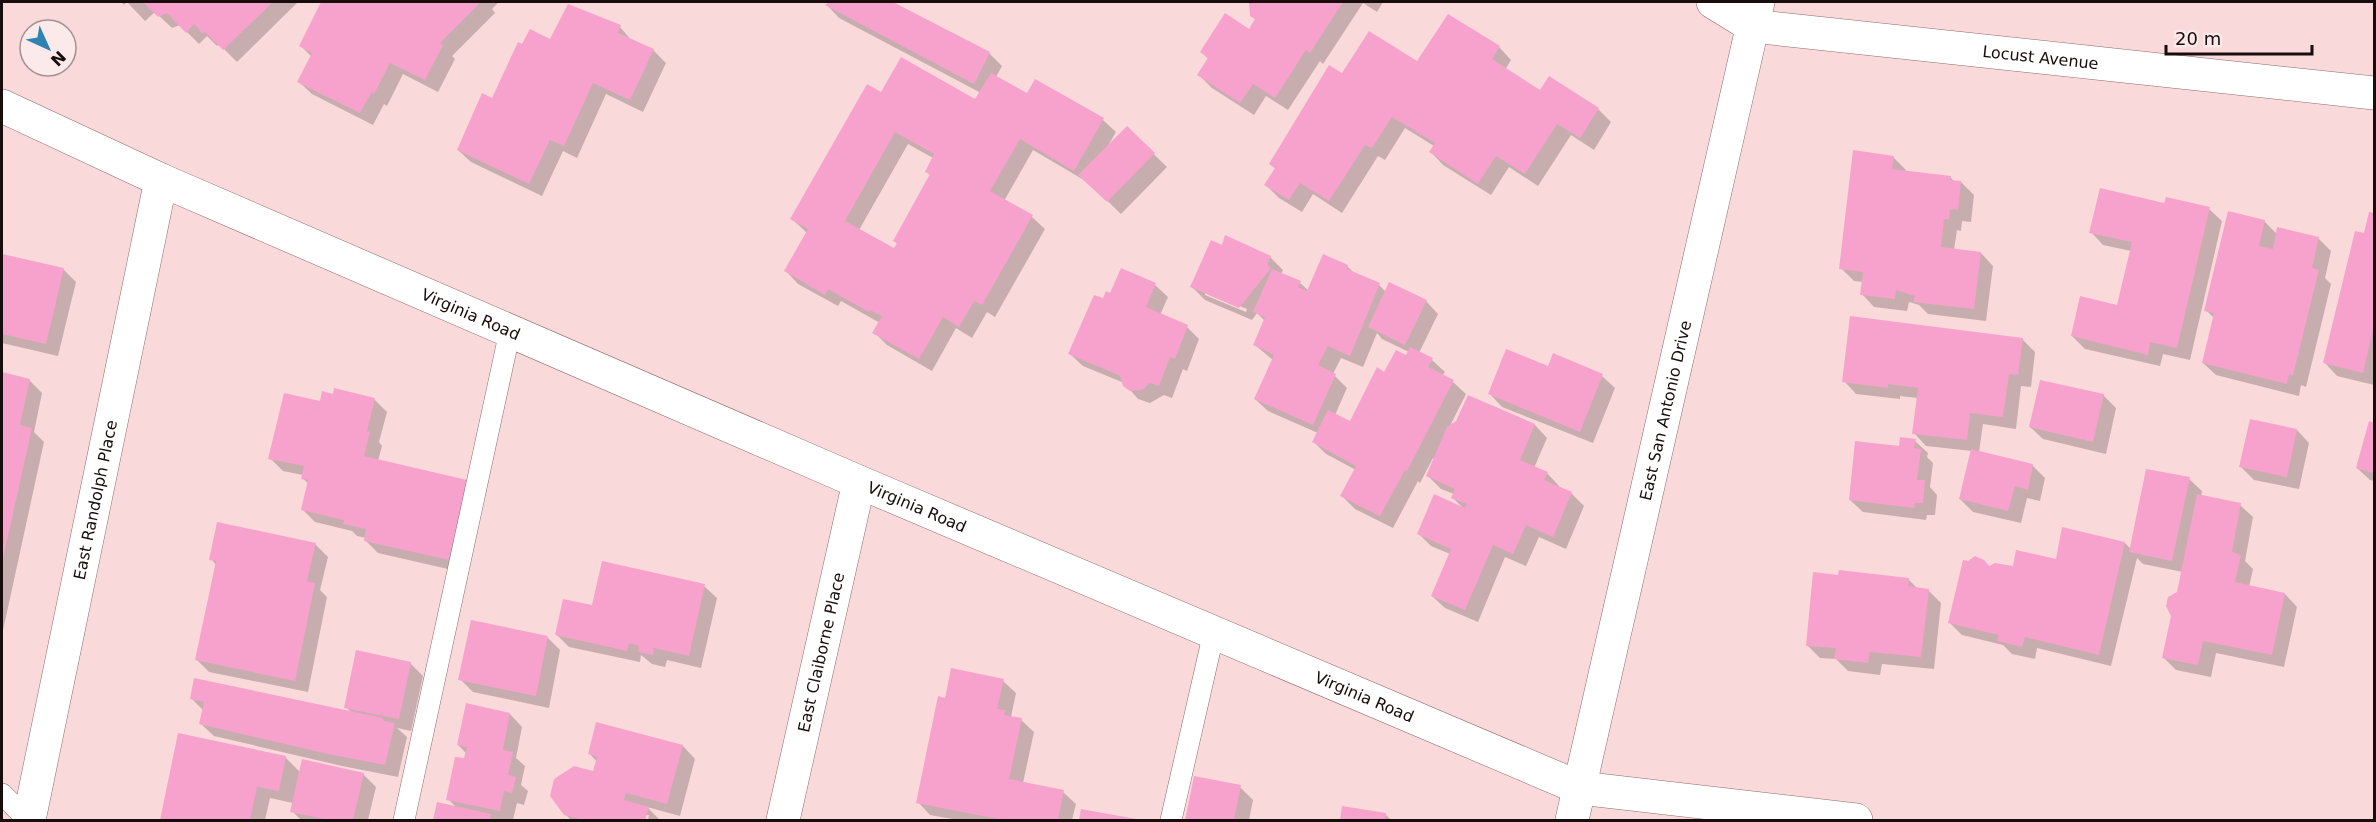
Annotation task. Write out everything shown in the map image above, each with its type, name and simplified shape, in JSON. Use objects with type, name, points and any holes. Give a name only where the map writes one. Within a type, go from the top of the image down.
[{"type":"street","name":"Locust Avenue","points":[[1713,2],[1755,14],[2374,93]]},
{"type":"street","name":"East San Antonio Drive","points":[[1572,820],[1755,14]]},
{"type":"street","name":"Virginia Road","points":[[2,106],[161,180],[859,482],[1580,788],[1856,820]]},
{"type":"street","name":"East Randolph Place","points":[[29,820],[161,180]]},
{"type":"street","name":"East Claiborne Place","points":[[783,820],[859,482]]},
{"type":"lane","points":[[404,820],[510,331]]},
{"type":"lane","points":[[1172,820],[1214,632]]},
{"type":"lane","points":[[2,794],[29,820]]},
{"type":"building","points":[[143,2],[273,2],[223,50],[194,24],[186,33],[167,13],[158,17]]},
{"type":"building","points":[[321,2],[481,2],[440,43],[443,45],[425,80],[390,63],[374,94],[371,93],[360,113],[297,82],[312,53],[299,46]]},
{"type":"building","points":[[829,2],[893,2],[990,52],[974,84],[825,5]]},
{"type":"building","points":[[1249,2],[1343,2],[1310,53],[1306,50],[1275,98],[1253,84],[1240,103],[1197,75],[1208,58],[1200,52],[1225,13],[1249,29],[1255,19],[1250,16]]},
{"type":"building","points":[[568,4],[621,25],[618,33],[654,49],[630,100],[593,83],[564,146],[550,140],[529,184],[457,150],[482,93],[492,98],[518,42],[522,44],[530,29],[550,39]]},
{"type":"building","points":[[1448,14],[1500,46],[1492,59],[1540,90],[1549,76],[1599,108],[1580,138],[1557,124],[1525,174],[1496,156],[1478,184],[1429,152],[1435,143],[1392,117],[1372,148],[1365,145],[1329,201],[1300,183],[1289,200],[1264,185],[1275,168],[1269,164],[1329,65],[1342,73],[1369,31],[1417,61]]},
{"type":"building","points":[[901,57],[975,99],[991,73],[1027,93],[1035,79],[1104,118],[1074,171],[1020,139],[990,191],[1033,215],[982,305],[974,301],[959,327],[943,317],[919,359],[872,333],[882,316],[870,310],[869,312],[828,289],[825,295],[784,271],[808,229],[790,219],[867,84],[881,92]],"holes":[[[895,132],[934,154],[925,172],[930,174],[893,241],[897,243],[894,248],[845,221]]]},
{"type":"building","points":[[1127,126],[1155,153],[1107,202],[1078,175]]},
{"type":"building","points":[[1853,150],[1894,156],[1892,169],[1951,176],[1950,180],[1961,181],[1958,210],[1950,209],[1949,219],[1944,219],[1941,247],[1981,252],[1974,309],[1913,302],[1915,296],[1896,290],[1895,299],[1860,295],[1863,272],[1839,269]]},
{"type":"building","points":[[2100,188],[2164,203],[2166,197],[2210,207],[2177,348],[2150,342],[2148,355],[2071,336],[2080,296],[2117,305],[2132,242],[2089,233]]},
{"type":"building","points":[[2228,211],[2265,220],[2259,246],[2273,249],[2277,227],[2319,237],[2312,268],[2319,270],[2293,375],[2289,374],[2287,384],[2202,363],[2214,313],[2204,311]]},
{"type":"building","points":[[2369,212],[2374,213],[2374,326],[2363,373],[2323,363],[2355,231],[2364,233]]},
{"type":"building","points":[[1225,235],[1271,256],[1267,265],[1271,268],[1239,308],[1190,287],[1211,240],[1222,245]]},
{"type":"building","points":[[2,254],[64,268],[46,344],[2,334]]},
{"type":"building","points":[[1323,254],[1348,265],[1347,269],[1380,283],[1350,356],[1328,346],[1318,365],[1336,374],[1313,425],[1254,399],[1274,355],[1253,345],[1265,317],[1253,312],[1272,269],[1301,281],[1298,287],[1307,291]]},
{"type":"building","points":[[1121,268],[1156,283],[1146,307],[1188,325],[1175,359],[1170,357],[1159,386],[1150,383],[1142,390],[1130,391],[1123,386],[1120,376],[1068,354],[1094,295],[1103,298],[1106,291],[1110,293]]},
{"type":"building","points":[[1389,282],[1427,300],[1405,345],[1368,327]]},
{"type":"building","points":[[1850,316],[2023,338],[2018,375],[2009,374],[2003,417],[1970,413],[1967,440],[1912,434],[1918,388],[1888,384],[1888,388],[1842,382]]},
{"type":"building","points":[[1410,347],[1433,358],[1428,367],[1454,380],[1407,471],[1405,470],[1380,516],[1340,496],[1356,466],[1312,442],[1328,410],[1350,421],[1377,367],[1384,372],[1396,350],[1406,355]]},
{"type":"building","points":[[1506,349],[1548,366],[1553,353],[1603,374],[1580,432],[1488,394]]},
{"type":"building","points":[[2,372],[30,379],[20,425],[32,428],[2,563]]},
{"type":"building","points":[[2040,380],[2104,394],[2093,442],[2029,427]]},
{"type":"building","points":[[334,388],[375,398],[364,456],[467,480],[449,560],[364,541],[366,529],[343,524],[344,520],[301,510],[308,480],[301,479],[304,466],[268,459],[284,393],[320,401],[322,391],[333,394]]},
{"type":"building","points":[[1468,395],[1535,424],[1520,460],[1548,472],[1544,480],[1572,492],[1553,537],[1526,525],[1513,554],[1493,545],[1465,610],[1431,596],[1451,549],[1417,534],[1434,494],[1465,508],[1467,504],[1451,498],[1455,489],[1426,476],[1447,427],[1456,421]]},
{"type":"building","points":[[2250,419],[2297,429],[2287,477],[2239,467]]},
{"type":"building","points":[[2369,421],[2374,423],[2374,473],[2356,468]]},
{"type":"building","points":[[1900,437],[1916,439],[1914,448],[1921,449],[1917,480],[1925,480],[1923,503],[1915,503],[1914,508],[1849,500],[1855,441],[1899,446]]},
{"type":"building","points":[[1971,449],[2033,464],[2028,490],[2015,486],[2008,511],[1959,499]]},
{"type":"building","points":[[2146,469],[2190,477],[2172,561],[2129,552]]},
{"type":"building","points":[[2197,494],[2241,503],[2232,552],[2241,555],[2235,582],[2285,593],[2272,655],[2203,641],[2198,665],[2162,658],[2171,616],[2166,606],[2168,597],[2177,592]]},
{"type":"building","points":[[217,522],[316,543],[307,581],[315,583],[295,681],[195,660],[216,561],[209,560]]},
{"type":"building","points":[[2062,527],[2125,542],[2099,655],[2025,637],[2022,647],[1997,641],[1999,635],[1948,623],[1963,560],[1968,561],[1975,556],[1984,560],[1989,566],[1995,563],[2013,566],[2016,550],[2056,559]]},
{"type":"building","points":[[602,561],[705,584],[689,656],[654,648],[653,655],[638,652],[639,646],[629,643],[627,651],[555,635],[563,599],[592,605]]},
{"type":"building","points":[[1839,570],[1909,578],[1908,586],[1929,589],[1921,657],[1870,652],[1868,663],[1834,659],[1836,648],[1806,646],[1813,572],[1838,575]]},
{"type":"building","points":[[471,620],[548,636],[536,696],[458,680]]},
{"type":"building","points":[[356,650],[411,662],[399,719],[344,708]]},
{"type":"building","points":[[951,668],[1004,679],[997,709],[1005,710],[1004,715],[1022,718],[1009,779],[1064,790],[1058,820],[1003,820],[916,803],[938,696],[945,698]]},
{"type":"building","points":[[194,678],[383,718],[384,721],[395,723],[385,765],[199,724],[204,702],[190,699]]},
{"type":"building","points":[[466,703],[510,713],[503,750],[513,752],[508,775],[516,777],[512,793],[504,791],[500,811],[446,800],[455,757],[464,758],[467,747],[457,745]]},
{"type":"building","points":[[596,722],[683,745],[667,804],[626,793],[624,800],[649,807],[645,820],[583,820],[564,815],[550,796],[554,779],[574,766],[593,771],[597,757],[588,754]]},
{"type":"building","points":[[178,733],[286,756],[279,791],[257,787],[250,820],[160,820]]},
{"type":"building","points":[[302,759],[364,773],[353,820],[329,820],[290,812]]},
{"type":"building","points":[[1194,776],[1241,785],[1234,820],[1185,820]]},
{"type":"building","points":[[437,802],[491,814],[490,820],[433,820]]},
{"type":"building","points":[[1342,806],[1386,813],[1385,820],[1340,820]]},
{"type":"building","points":[[1081,809],[1136,819],[1136,820],[1079,820]]}]
